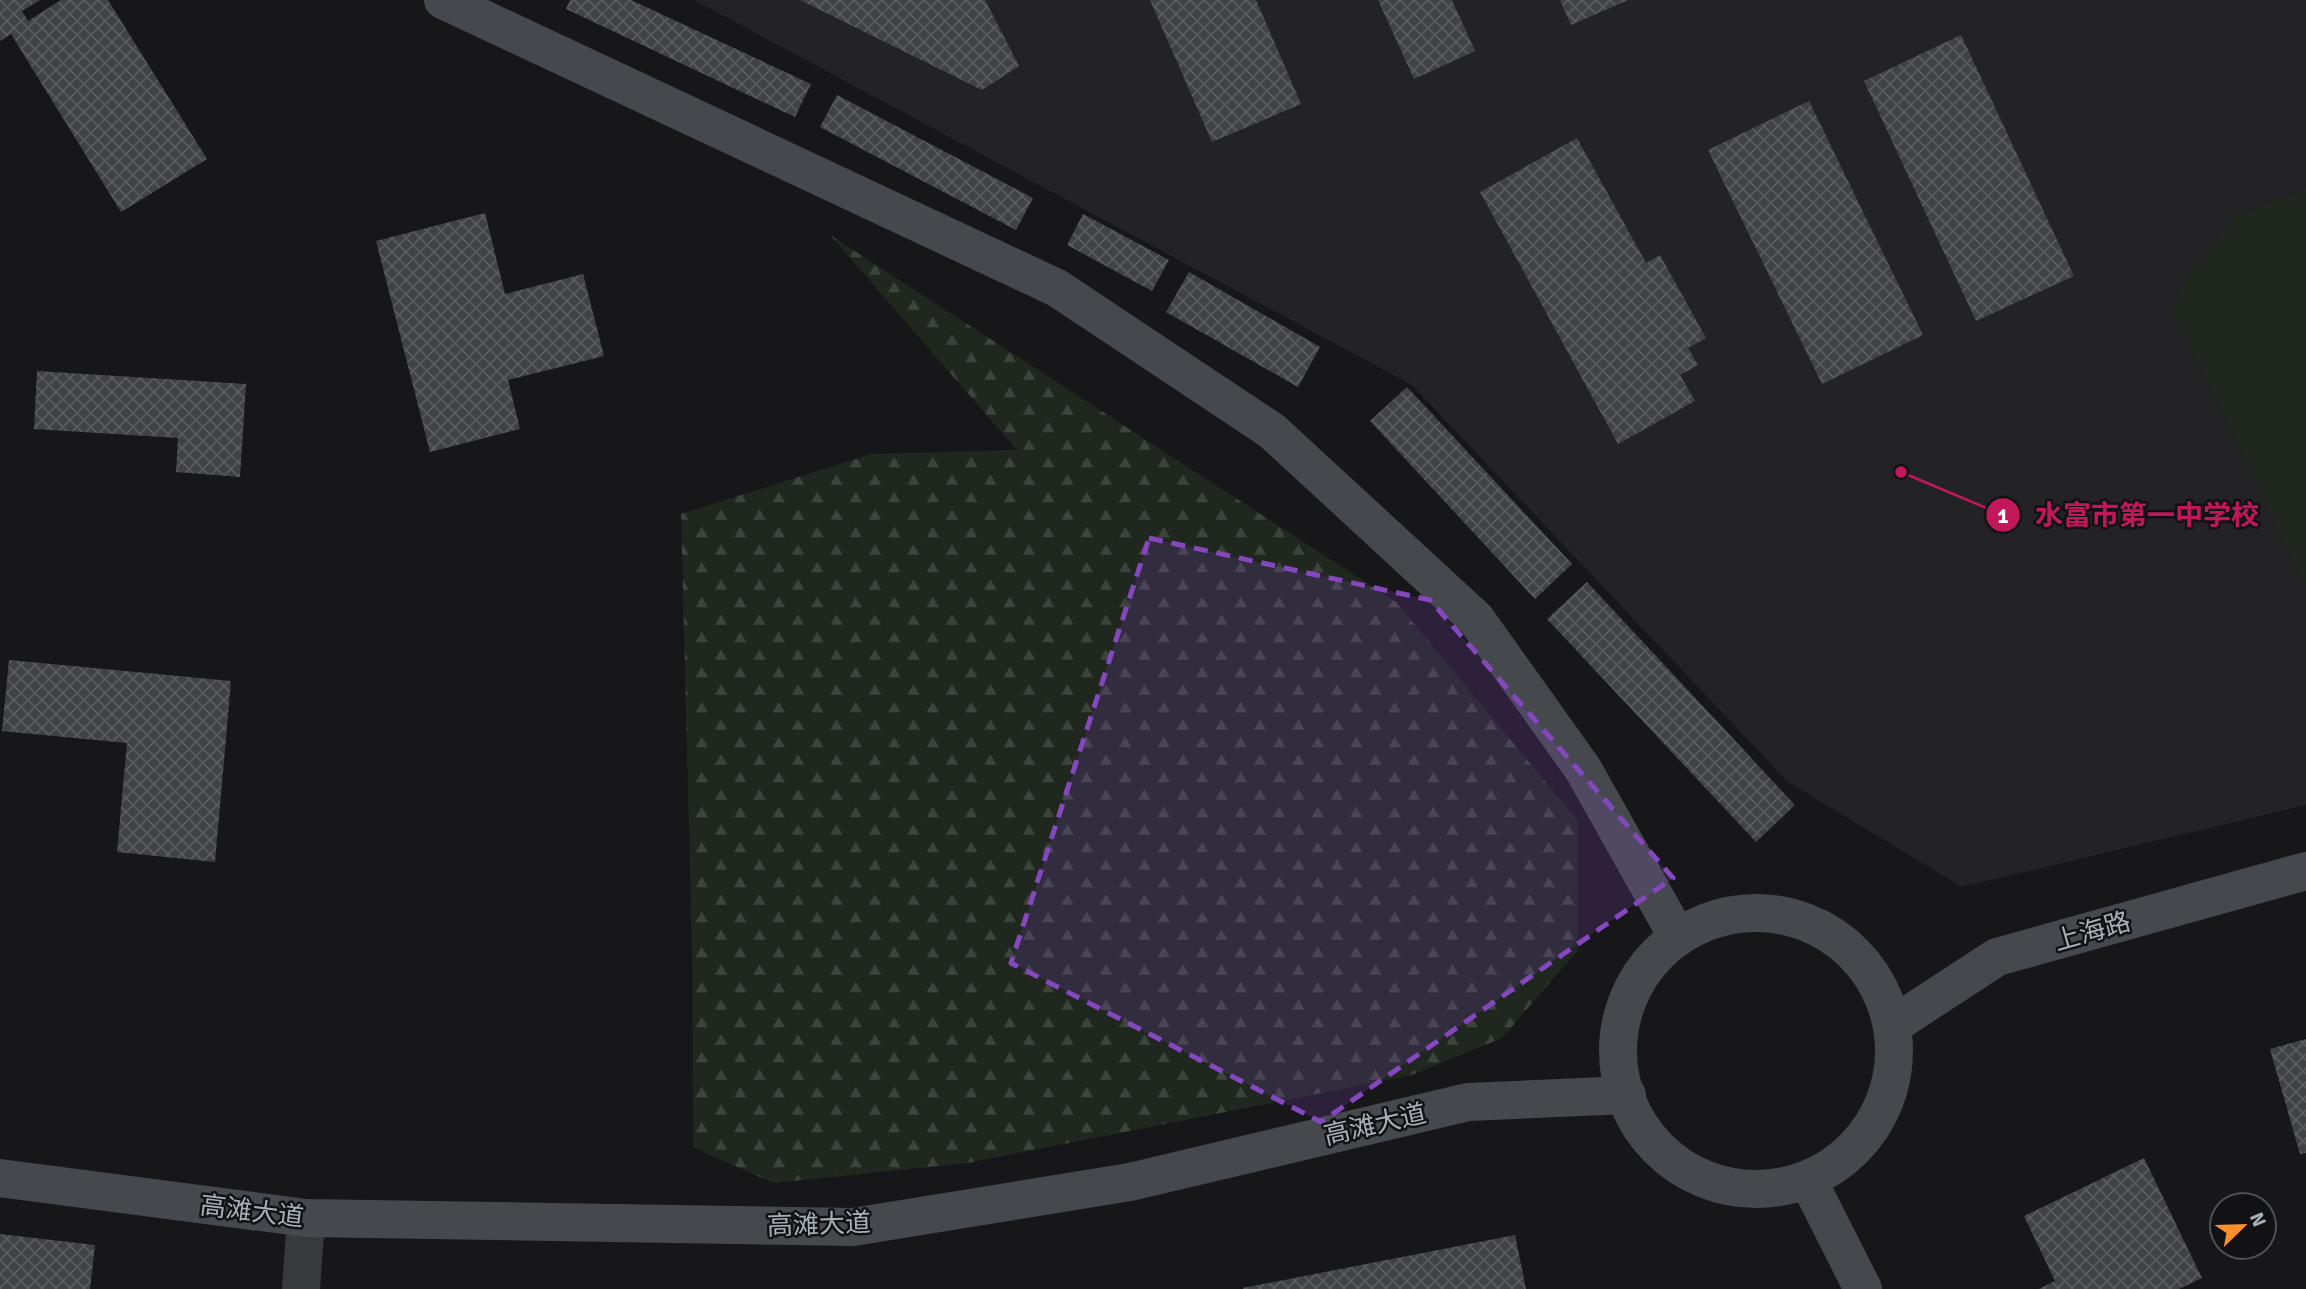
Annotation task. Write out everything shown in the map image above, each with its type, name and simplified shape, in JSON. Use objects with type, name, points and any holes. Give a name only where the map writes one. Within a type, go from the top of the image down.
[{"type":"main road","points":[[443,0],[1057,288],[1272,431],[1476,619],[1583,769],[1677,936]]},
{"type":"main road","name":"上海路","points":[[1893,1025],[1997,957],[2306,871]]},
{"type":"main road","points":[[1764,911],[1809,921],[1848,946],[1877,982],[1893,1025],[1894,1073],[1878,1118],[1849,1155],[1810,1184],[1769,1189],[1730,1186],[1692,1173],[1659,1149],[1635,1117],[1621,1079],[1618,1038],[1627,999],[1647,964],[1677,936],[1719,916],[1764,911]]},
{"type":"main road","name":"高滩大道","points":[[0,1178],[306,1219],[853,1227],[1130,1182],[1468,1102],[1627,1095]]},
{"type":"main road","points":[[1810,1184],[1863,1289]]},
{"type":"street","points":[[301,1289],[306,1219]]},
{"type":"highlighted area","points":[[1149,538],[1430,600],[1673,878],[1321,1122],[1011,963]]},
{"type":"shaded area","points":[[694,0],[2306,0],[2306,805],[1962,887],[1788,782],[1412,385]]},
{"type":"green space","points":[[2306,188],[2306,588],[2171,303],[2232,219]]},
{"type":"green space","points":[[830,235],[1396,602],[1578,821],[1578,950],[1502,1038],[1412,1075],[968,1163],[773,1183],[693,1147],[692,947],[681,514],[871,454],[1017,450]]},
{"type":"building","points":[[0,0],[40,0],[22,11],[28,21],[61,0],[108,0],[207,159],[121,212],[11,34],[0,41]]},
{"type":"building","points":[[570,0],[631,0],[811,84],[795,117],[566,9]]},
{"type":"building","points":[[800,0],[985,0],[1019,66],[982,90]]},
{"type":"building","points":[[1150,0],[1256,0],[1301,104],[1212,142]]},
{"type":"building","points":[[1378,0],[1452,0],[1475,51],[1414,79]]},
{"type":"building","points":[[1560,0],[1628,0],[1571,25]]},
{"type":"building","points":[[1961,35],[2074,276],[1976,321],[1864,81]]},
{"type":"building","points":[[837,95],[1033,198],[1016,230],[820,127]]},
{"type":"building","points":[[1809,101],[1923,335],[1822,384],[1708,150]]},
{"type":"building","points":[[1577,138],[1646,263],[1660,255],[1706,338],[1688,348],[1698,365],[1680,375],[1695,401],[1618,444],[1480,192]]},
{"type":"building","points":[[485,213],[505,294],[583,274],[604,356],[508,380],[520,429],[430,452],[376,241]]},
{"type":"building","points":[[1083,214],[1169,260],[1152,291],[1067,245]]},
{"type":"building","points":[[1189,272],[1320,347],[1298,387],[1166,312]]},
{"type":"building","points":[[37,371],[246,384],[240,477],[176,472],[178,438],[34,429]]},
{"type":"building","points":[[1407,387],[1572,564],[1535,599],[1370,421]]},
{"type":"building","points":[[1587,582],[1795,805],[1756,842],[1547,619]]},
{"type":"building","points":[[9,660],[231,681],[215,862],[117,852],[127,743],[2,731]]},
{"type":"building","points":[[2306,1039],[2306,1153],[2300,1154],[2270,1049]]},
{"type":"building","points":[[2144,1158],[2202,1278],[2179,1289],[2039,1289],[2055,1281],[2024,1216]]},
{"type":"building","points":[[0,1234],[95,1245],[90,1289],[0,1289]]},
{"type":"building","points":[[1515,1235],[1526,1289],[1243,1289],[1243,1288]]},
{"type":"place","name":"水富市第一中学校","points":[[1901,472]]}]
